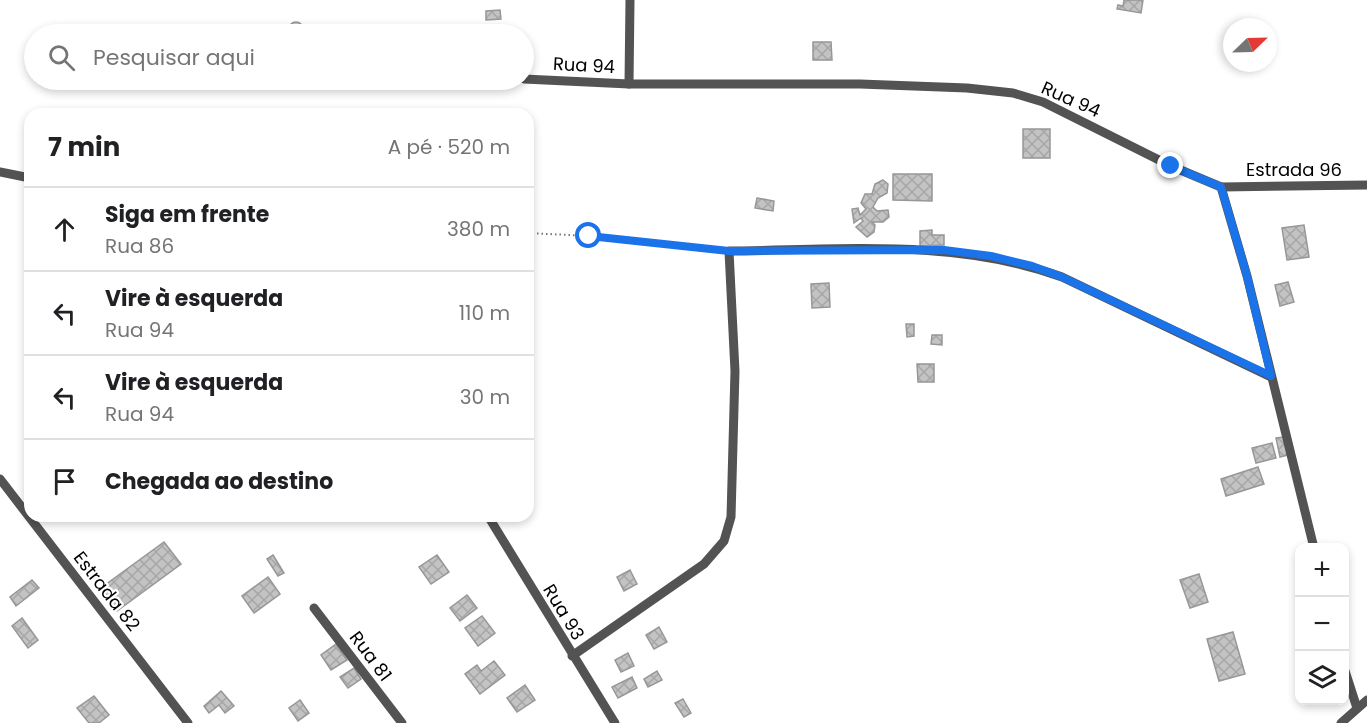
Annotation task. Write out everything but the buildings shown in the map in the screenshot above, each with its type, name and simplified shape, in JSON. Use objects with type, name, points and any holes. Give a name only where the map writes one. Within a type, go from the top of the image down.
[{"type":"street","points":[[629,84],[630,0]]},
{"type":"street","name":"Rua 94","points":[[534,79],[629,84],[861,84],[967,88],[1013,93],[1043,102],[1171,166],[1221,187]]},
{"type":"street","points":[[0,172],[24,177]]},
{"type":"street","name":"Estrada 96","points":[[1221,187],[1367,185]]},
{"type":"street","points":[[1221,187],[1247,276],[1313,543]]},
{"type":"street","points":[[572,656],[704,564],[724,541],[731,518],[735,371],[729,251],[944,250],[991,256],[1032,266],[1062,277],[1271,376]]},
{"type":"street","name":"Estrada 82","points":[[0,479],[24,510]]},
{"type":"street","name":"Estrada 82","points":[[33,522],[188,723]]},
{"type":"street","name":"Rua 93","points":[[492,522],[615,723]]},
{"type":"street","name":"Rua 81","points":[[314,608],[402,723]]},
{"type":"street","points":[[1349,683],[1357,708]]},
{"type":"street","points":[[1341,723],[1367,700]]},
{"type":"path","points":[[534,233],[589,236],[729,251]]},
{"type":"route","points":[[589,236],[729,251],[944,250],[991,256],[1032,266],[1062,277],[1271,376],[1247,276],[1221,187],[1171,166]]}]
